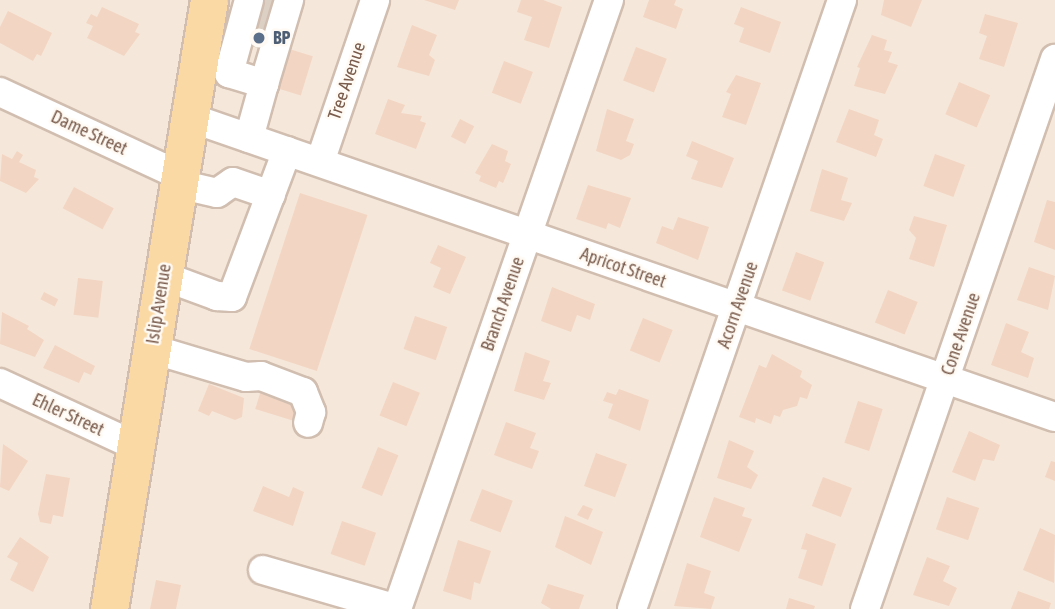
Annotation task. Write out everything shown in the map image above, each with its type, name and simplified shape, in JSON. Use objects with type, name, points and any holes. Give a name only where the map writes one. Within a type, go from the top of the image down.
[{"type":"main road","name":"Islip Avenue","points":[[109,609],[152,349],[176,281],[188,184],[191,118],[249,53],[209,0]]},
{"type":"street","name":"Tree Avenue","points":[[320,162],[374,0]]},
{"type":"street","name":"Branch Avenue","points":[[397,609],[609,0]]},
{"type":"street","name":"Acorn Avenue","points":[[632,609],[842,0]]},
{"type":"street","points":[[249,138],[249,53],[268,5]]},
{"type":"street","points":[[249,53],[268,5]]},
{"type":"street","name":"Cone Avenue","points":[[865,609],[1055,59]]},
{"type":"street","name":"Dame Street","points":[[0,92],[188,184]]},
{"type":"street","name":"Apricot Street","points":[[191,118],[1055,416]]},
{"type":"street","points":[[176,281],[232,297],[287,151]]},
{"type":"street","points":[[188,184],[233,182],[271,195]]},
{"type":"street","points":[[152,349],[295,388],[309,399],[308,423]]},
{"type":"street","name":"Ehler Street","points":[[0,383],[136,446]]},
{"type":"street","points":[[263,570],[397,609]]},
{"type":"shaded area","points":[[0,0],[1055,0],[1055,609],[0,609]]},
{"type":"building","points":[[260,0],[282,0],[282,71],[260,71]]},
{"type":"building","points":[[424,0],[459,0],[455,10]]},
{"type":"building","points":[[521,0],[543,0],[562,7],[549,48],[524,40],[532,17],[517,12]]},
{"type":"building","points":[[649,0],[676,0],[674,5],[683,9],[676,29],[643,17]]},
{"type":"building","points":[[884,0],[922,0],[911,27],[881,15]]},
{"type":"building","points":[[102,7],[139,24],[135,32],[140,34],[124,56],[87,38],[93,26],[86,23],[91,14],[97,17]]},
{"type":"building","points":[[741,7],[781,22],[770,53],[739,42],[744,28],[734,24]]},
{"type":"building","points":[[8,11],[52,33],[41,56],[37,54],[33,61],[0,43],[0,27]]},
{"type":"building","points":[[985,14],[1018,23],[1004,67],[979,59],[987,36],[979,33]]},
{"type":"building","points":[[412,25],[437,35],[429,55],[435,60],[429,76],[397,67]]},
{"type":"building","points":[[872,35],[887,40],[884,50],[892,52],[888,62],[898,65],[885,94],[854,86],[860,68],[857,67]]},
{"type":"building","points":[[636,47],[667,59],[654,92],[623,81]]},
{"type":"building","points":[[286,48],[313,56],[301,95],[274,87]]},
{"type":"building","points":[[504,61],[533,72],[521,104],[492,93]]},
{"type":"building","points":[[736,75],[761,83],[746,125],[722,117],[731,94],[726,92]]},
{"type":"building","points":[[959,82],[990,95],[977,128],[945,114]]},
{"type":"building","points":[[388,99],[405,105],[401,113],[422,116],[420,121],[426,123],[416,149],[375,134]]},
{"type":"building","points":[[607,109],[634,119],[626,141],[634,144],[630,155],[621,160],[596,151]]},
{"type":"building","points":[[849,109],[879,120],[874,135],[883,139],[876,157],[836,142]]},
{"type":"building","points":[[460,119],[474,126],[465,144],[451,137]]},
{"type":"building","points":[[692,141],[734,158],[722,188],[691,179],[698,161],[686,156]]},
{"type":"building","points":[[492,144],[508,151],[505,161],[511,164],[503,183],[499,181],[496,188],[479,181],[481,176],[475,173]]},
{"type":"building","points":[[17,151],[23,155],[19,162],[36,170],[34,177],[39,179],[26,193],[0,181],[2,154],[12,159]]},
{"type":"building","points":[[935,154],[965,165],[953,197],[923,186]]},
{"type":"building","points":[[822,169],[848,178],[841,200],[852,203],[844,221],[810,211]]},
{"type":"building","points":[[588,185],[631,198],[620,228],[608,223],[606,229],[576,219]]},
{"type":"building","points":[[74,187],[114,208],[102,229],[63,208]]},
{"type":"building","points":[[300,193],[368,215],[317,371],[249,349]]},
{"type":"building","points":[[1047,200],[1055,202],[1055,250],[1034,242]]},
{"type":"building","points":[[914,216],[947,225],[934,267],[909,259],[916,238],[909,230]]},
{"type":"building","points":[[678,217],[709,227],[698,260],[656,243],[662,226],[673,230]]},
{"type":"building","points":[[438,245],[466,257],[450,294],[433,287],[441,268],[430,263]]},
{"type":"building","points":[[796,252],[824,262],[810,301],[782,291]]},
{"type":"building","points":[[1029,267],[1055,276],[1048,310],[1017,300]]},
{"type":"building","points":[[78,278],[103,281],[98,318],[73,315]]},
{"type":"building","points":[[552,287],[595,304],[590,320],[577,315],[571,332],[541,321]]},
{"type":"building","points":[[888,290],[918,302],[905,334],[875,322]]},
{"type":"building","points":[[44,292],[58,299],[55,306],[40,299]]},
{"type":"building","points":[[2,312],[29,326],[27,329],[44,340],[35,357],[0,344]]},
{"type":"building","points":[[415,316],[447,327],[436,360],[404,349]]},
{"type":"building","points":[[643,318],[673,330],[660,362],[630,350]]},
{"type":"building","points":[[1006,323],[1029,332],[1021,352],[1034,358],[1028,378],[991,365]]},
{"type":"building","points":[[55,345],[95,366],[91,375],[84,372],[79,383],[43,368]]},
{"type":"building","points":[[525,352],[550,361],[543,381],[551,383],[544,400],[514,391]]},
{"type":"building","points":[[772,354],[802,371],[800,377],[812,385],[807,399],[800,397],[797,406],[783,410],[780,417],[774,415],[771,424],[756,418],[755,423],[739,417],[759,365],[766,368]]},
{"type":"building","points":[[393,382],[420,393],[406,426],[380,415]]},
{"type":"building","points":[[209,384],[244,398],[242,417],[235,420],[212,411],[209,416],[198,411]]},
{"type":"building","points":[[262,387],[299,398],[293,420],[255,409]]},
{"type":"building","points":[[619,389],[649,400],[640,431],[608,418],[613,404],[603,401],[607,392],[616,395]]},
{"type":"building","points":[[858,401],[883,409],[869,451],[844,443]]},
{"type":"building","points":[[506,422],[536,433],[530,448],[539,451],[532,469],[494,455]]},
{"type":"building","points":[[969,431],[1000,445],[994,461],[983,459],[975,481],[952,472]]},
{"type":"building","points":[[729,440],[754,451],[747,467],[758,475],[751,489],[717,478]]},
{"type":"building","points":[[3,444],[28,461],[9,491],[0,487]]},
{"type":"building","points":[[378,447],[398,455],[382,496],[362,488]]},
{"type":"building","points":[[596,453],[627,464],[615,497],[584,486]]},
{"type":"building","points":[[1051,461],[1055,462],[1055,481],[1045,477]]},
{"type":"building","points":[[46,474],[70,478],[63,517],[53,515],[51,524],[40,522],[38,514]]},
{"type":"building","points":[[823,477],[852,488],[841,517],[812,506]]},
{"type":"building","points":[[263,486],[289,497],[293,487],[304,492],[293,526],[253,511]]},
{"type":"building","points":[[482,489],[513,501],[501,533],[470,521]]},
{"type":"building","points":[[714,497],[745,508],[742,516],[752,519],[739,552],[700,537]]},
{"type":"building","points":[[947,497],[979,508],[968,540],[936,529]]},
{"type":"building","points":[[583,505],[593,509],[588,520],[577,515]]},
{"type":"building","points":[[565,516],[603,532],[591,565],[555,547]]},
{"type":"building","points":[[342,521],[376,533],[365,566],[331,554]]},
{"type":"building","points":[[1040,528],[1055,535],[1054,583],[1023,570]]},
{"type":"building","points":[[806,533],[836,544],[822,586],[798,578],[807,550],[801,549]]},
{"type":"building","points":[[20,537],[49,557],[33,592],[10,580],[18,563],[7,557]]},
{"type":"building","points":[[458,540],[491,551],[480,584],[474,582],[471,600],[443,591]]},
{"type":"building","points":[[927,557],[950,566],[943,581],[957,588],[949,606],[913,595]]},
{"type":"building","points":[[687,563],[711,571],[704,593],[715,597],[711,609],[674,606]]},
{"type":"building","points":[[156,580],[181,585],[176,609],[150,609]]},
{"type":"building","points":[[548,584],[584,595],[579,609],[551,609],[541,603]]},
{"type":"building","points":[[1018,591],[1051,603],[1049,609],[1011,609]]},
{"type":"building","points":[[789,598],[815,606],[814,609],[786,609]]},
{"type":"tunnel","points":[[258,4],[278,11]]},
{"type":"tunnel","points":[[249,31],[270,37]]},
{"type":"place","name":"BP","points":[[259,38]]}]
